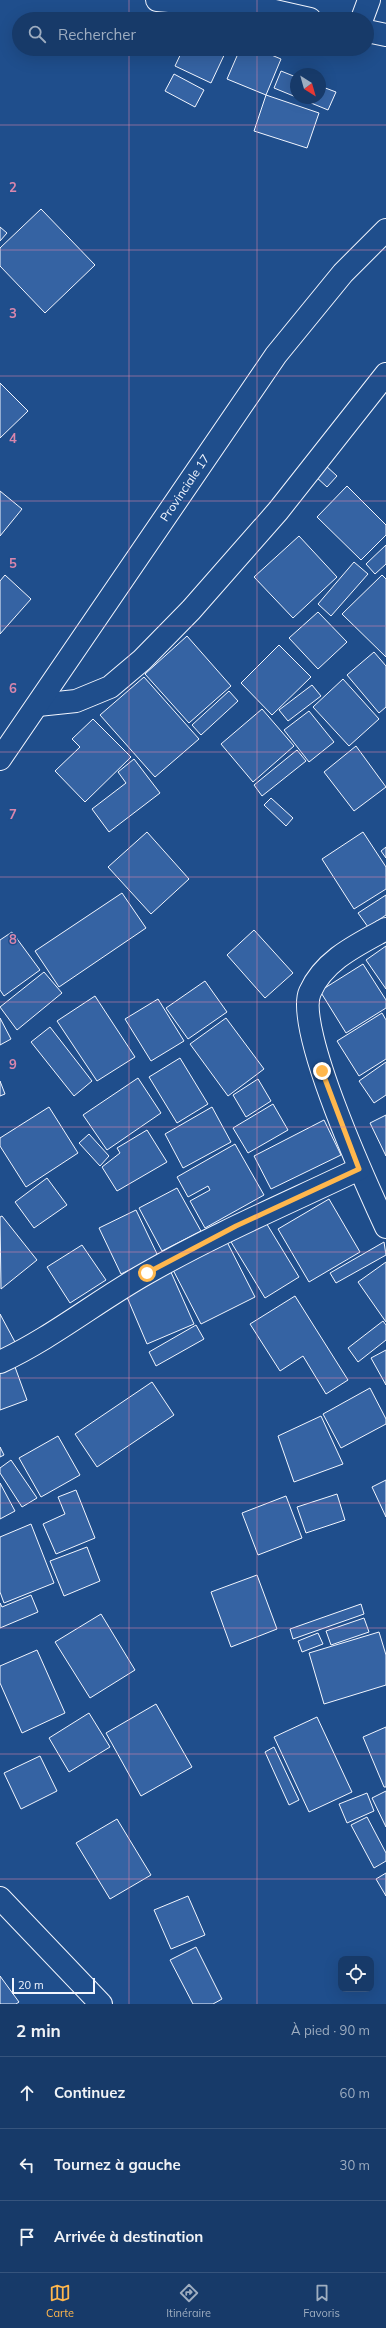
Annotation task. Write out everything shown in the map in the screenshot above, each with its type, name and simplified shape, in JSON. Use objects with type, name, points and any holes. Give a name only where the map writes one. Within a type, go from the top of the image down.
[{"type":"street","points":[[157,0],[266,9],[279,12]]},
{"type":"street","points":[[365,12],[369,0]]},
{"type":"street","points":[[374,32],[386,35]]},
{"type":"street","name":"Provinciale 17","points":[[0,759],[276,355],[343,272],[386,230]]},
{"type":"street","points":[[38,705],[76,701],[110,687],[142,660],[191,610],[278,511],[386,374]]},
{"type":"street","points":[[386,929],[327,966],[309,993],[308,1025],[322,1071],[359,1169],[386,1227]]},
{"type":"street","points":[[0,1362],[27,1350],[147,1273],[236,1226],[359,1169]]},
{"type":"street","points":[[0,1898],[101,2004]]},
{"type":"building","points":[[180,56],[224,56],[211,83],[175,66]]},
{"type":"building","points":[[237,56],[274,56],[281,59],[266,95],[227,79]]},
{"type":"building","points":[[281,71],[290,75],[290,95],[274,88]]},
{"type":"building","points":[[174,74],[204,90],[195,107],[165,91]]},
{"type":"building","points":[[326,88],[336,92],[328,110],[314,104],[326,104]]},
{"type":"building","points":[[266,95],[319,113],[307,148],[254,131]]},
{"type":"building","points":[[41,209],[95,265],[45,313],[0,266],[0,248]]},
{"type":"building","points":[[0,227],[7,233],[0,241]]},
{"type":"building","points":[[0,383],[28,411],[0,438]]},
{"type":"building","points":[[325,465],[337,476],[327,487],[315,476]]},
{"type":"building","points":[[347,486],[386,525],[386,535],[361,560],[317,517]]},
{"type":"building","points":[[0,491],[22,509],[0,536]]},
{"type":"building","points":[[299,536],[337,577],[293,618],[254,577]]},
{"type":"building","points":[[386,545],[386,564],[375,574],[366,564]]},
{"type":"building","points":[[354,562],[368,574],[331,616],[318,604]]},
{"type":"building","points":[[5,575],[31,599],[0,634],[0,581]]},
{"type":"building","points":[[382,575],[386,579],[386,657],[342,614]]},
{"type":"building","points":[[318,612],[347,642],[318,669],[289,638]]},
{"type":"building","points":[[187,636],[231,686],[189,723],[145,674]]},
{"type":"building","points":[[279,645],[311,677],[272,715],[241,683]]},
{"type":"building","points":[[374,652],[386,666],[386,707],[379,713],[347,675]]},
{"type":"building","points":[[144,677],[199,739],[155,777],[100,715]]},
{"type":"building","points":[[343,679],[379,719],[349,746],[313,707]]},
{"type":"building","points":[[312,685],[321,696],[288,721],[279,710]]},
{"type":"building","points":[[229,691],[238,701],[201,735],[192,725]]},
{"type":"building","points":[[262,709],[294,746],[253,782],[221,744]]},
{"type":"building","points":[[309,711],[334,742],[309,762],[284,730]]},
{"type":"building","points":[[93,719],[131,757],[85,802],[55,771],[80,747],[72,739]]},
{"type":"building","points":[[356,746],[386,787],[354,811],[324,772]]},
{"type":"building","points":[[297,750],[306,761],[262,796],[254,785]]},
{"type":"building","points":[[134,759],[160,793],[109,832],[92,809],[126,783],[118,772]]},
{"type":"building","points":[[271,798],[293,818],[286,826],[264,805]]},
{"type":"building","points":[[147,832],[189,879],[151,914],[108,867]]},
{"type":"building","points":[[363,832],[386,867],[386,889],[354,909],[322,859]]},
{"type":"building","points":[[386,847],[386,858],[381,851]]},
{"type":"building","points":[[122,893],[146,928],[59,987],[35,951]]},
{"type":"building","points":[[386,895],[386,915],[368,927],[358,913]]},
{"type":"building","points":[[254,930],[293,973],[265,998],[227,955]]},
{"type":"building","points":[[12,932],[40,970],[4,996],[0,990],[0,940]]},
{"type":"building","points":[[386,946],[386,989],[366,960]]},
{"type":"building","points":[[363,964],[386,1000],[386,1008],[346,1033],[320,991]]},
{"type":"building","points":[[44,972],[62,993],[17,1030],[0,1007]]},
{"type":"building","points":[[205,981],[227,1012],[188,1039],[166,1008]]},
{"type":"building","points":[[95,996],[135,1057],[97,1081],[57,1021]]},
{"type":"building","points":[[158,999],[184,1041],[151,1061],[125,1019]]},
{"type":"building","points":[[382,1013],[386,1020],[386,1059],[359,1076],[337,1041]]},
{"type":"building","points":[[0,1018],[11,1039],[0,1045]]},
{"type":"building","points":[[226,1018],[264,1069],[228,1096],[190,1044]]},
{"type":"building","points":[[50,1027],[92,1081],[74,1096],[31,1042]]},
{"type":"building","points":[[180,1058],[208,1104],[177,1123],[149,1077]]},
{"type":"building","points":[[386,1062],[386,1095],[374,1103],[359,1081]]},
{"type":"building","points":[[138,1078],[161,1113],[107,1150],[83,1115]]},
{"type":"building","points":[[258,1079],[271,1101],[246,1117],[233,1095]]},
{"type":"building","points":[[0,1081],[5,1094],[0,1096]]},
{"type":"building","points":[[273,1104],[288,1130],[248,1153],[233,1128]]},
{"type":"building","points":[[49,1107],[78,1153],[26,1187],[0,1146],[0,1138]]},
{"type":"building","points":[[212,1107],[231,1142],[183,1168],[165,1134]]},
{"type":"building","points":[[386,1115],[386,1156],[370,1123]]},
{"type":"building","points":[[324,1120],[341,1155],[271,1189],[254,1156]]},
{"type":"building","points":[[147,1130],[167,1162],[117,1191],[102,1167],[120,1153],[117,1148]]},
{"type":"building","points":[[89,1134],[109,1156],[100,1166],[79,1143]]},
{"type":"building","points":[[235,1144],[264,1195],[205,1228],[190,1201],[210,1190],[208,1186],[188,1197],[177,1177]]},
{"type":"building","points":[[47,1178],[67,1205],[34,1228],[15,1202]]},
{"type":"building","points":[[177,1188],[201,1231],[162,1251],[139,1208]]},
{"type":"building","points":[[329,1199],[360,1252],[309,1282],[278,1229]]},
{"type":"building","points":[[136,1210],[158,1256],[121,1274],[99,1228]]},
{"type":"building","points":[[2,1216],[37,1260],[1,1289],[0,1217]]},
{"type":"building","points":[[265,1221],[299,1277],[265,1298],[231,1242]]},
{"type":"building","points":[[225,1238],[255,1297],[201,1324],[171,1266]]},
{"type":"building","points":[[384,1242],[386,1255],[336,1283],[330,1273]]},
{"type":"building","points":[[82,1245],[106,1280],[70,1303],[47,1267]]},
{"type":"building","points":[[386,1262],[386,1322],[358,1282]]},
{"type":"building","points":[[170,1270],[194,1324],[147,1344],[124,1290]]},
{"type":"building","points":[[295,1296],[348,1380],[326,1394],[303,1356],[280,1371],[250,1324]]},
{"type":"building","points":[[0,1314],[15,1342],[0,1350]]},
{"type":"building","points":[[383,1321],[386,1325],[386,1340],[358,1362],[348,1348]]},
{"type":"building","points":[[196,1325],[204,1339],[156,1366],[149,1352]]},
{"type":"building","points":[[386,1350],[386,1385],[371,1358]]},
{"type":"building","points":[[15,1367],[27,1400],[0,1410],[0,1373]]},
{"type":"building","points":[[152,1382],[174,1415],[97,1467],[75,1434]]},
{"type":"building","points":[[370,1388],[386,1419],[386,1424],[341,1448],[323,1414]]},
{"type":"building","points":[[321,1416],[343,1464],[294,1482],[278,1436]]},
{"type":"building","points":[[58,1436],[80,1475],[41,1497],[19,1458]]},
{"type":"building","points":[[0,1447],[4,1455],[0,1457]]},
{"type":"building","points":[[11,1460],[37,1498],[22,1507],[0,1473],[0,1468]]},
{"type":"building","points":[[386,1480],[386,1517],[372,1487]]},
{"type":"building","points":[[0,1483],[15,1511],[0,1519]]},
{"type":"building","points":[[76,1490],[95,1538],[56,1554],[43,1524],[65,1514],[58,1497]]},
{"type":"building","points":[[337,1494],[345,1520],[306,1533],[297,1507]]},
{"type":"building","points":[[286,1496],[302,1538],[258,1555],[242,1513]]},
{"type":"building","points":[[31,1524],[54,1583],[4,1603],[0,1592],[0,1537]]},
{"type":"building","points":[[87,1547],[100,1581],[64,1596],[50,1561]]},
{"type":"building","points":[[257,1575],[277,1629],[231,1647],[211,1592]]},
{"type":"building","points":[[31,1595],[38,1612],[0,1628],[0,1603],[2,1607]]},
{"type":"building","points":[[361,1604],[364,1614],[293,1639],[290,1629]]},
{"type":"building","points":[[101,1614],[135,1670],[90,1698],[55,1642]]},
{"type":"building","points":[[364,1618],[369,1632],[331,1645],[326,1631]]},
{"type":"building","points":[[379,1632],[386,1655],[386,1685],[324,1704],[309,1653]]},
{"type":"building","points":[[318,1633],[323,1644],[302,1652],[298,1641]]},
{"type":"building","points":[[37,1650],[65,1713],[22,1733],[0,1683],[0,1666]]},
{"type":"building","points":[[156,1704],[192,1767],[141,1796],[106,1733]]},
{"type":"building","points":[[89,1713],[110,1747],[69,1772],[49,1738]]},
{"type":"building","points":[[317,1717],[352,1792],[309,1812],[274,1737]]},
{"type":"building","points":[[386,1727],[386,1787],[384,1787],[363,1737]]},
{"type":"building","points":[[274,1747],[299,1800],[289,1805],[265,1752]]},
{"type":"building","points":[[40,1756],[57,1791],[21,1809],[4,1773]]},
{"type":"building","points":[[386,1791],[386,1827],[372,1798]]},
{"type":"building","points":[[367,1793],[374,1811],[347,1823],[339,1804]]},
{"type":"building","points":[[367,1817],[386,1853],[386,1861],[374,1868],[351,1825]]},
{"type":"building","points":[[117,1819],[151,1875],[110,1899],[76,1843]]},
{"type":"building","points":[[386,1873],[386,1896],[376,1879]]},
{"type":"building","points":[[188,1896],[205,1935],[171,1949],[154,1910]]},
{"type":"building","points":[[196,1947],[222,1999],[213,2004],[193,2004],[170,1960]]},
{"type":"building","points":[[0,1976],[19,2002],[16,2004],[0,2004]]},
{"type":"route","points":[[147,1273],[236,1226],[359,1169],[322,1071]]}]
